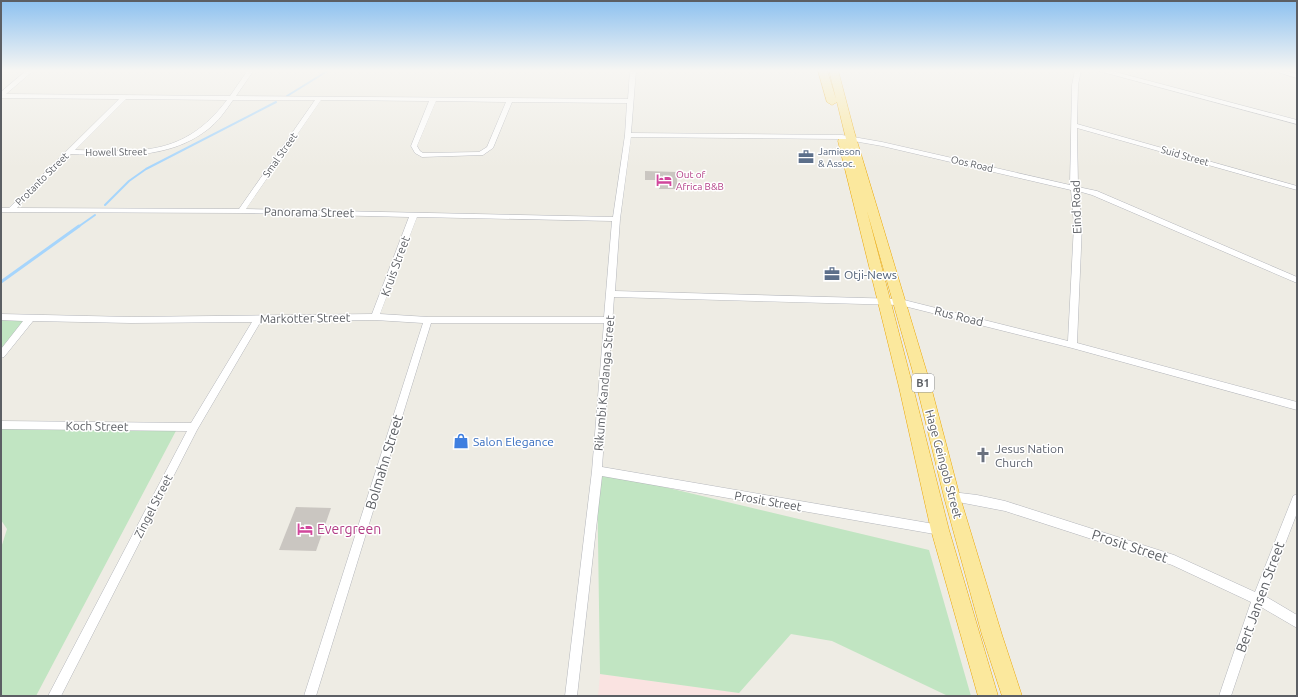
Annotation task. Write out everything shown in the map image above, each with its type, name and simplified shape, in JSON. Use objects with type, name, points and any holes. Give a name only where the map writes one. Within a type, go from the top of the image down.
[{"type":"highway","name":"Hage Geingob Street","points":[[834,103],[900,302],[923,383],[952,497],[992,635],[1012,696]]},
{"type":"highway","name":"Hage Geingob Street","points":[[839,103],[884,302],[940,530],[988,696]]},
{"type":"street","name":"Protanto Street","points":[[11,210],[118,103]]},
{"type":"street","name":"Howell Street","points":[[68,152],[153,151],[174,145],[206,128],[226,103]]},
{"type":"street","name":"Smal Street","points":[[240,211],[317,103]]},
{"type":"street","points":[[432,103],[414,146],[417,152],[422,155],[481,154],[490,148],[509,103]]},
{"type":"street","name":"Rikumbi Kandanga Street","points":[[572,696],[597,471],[616,219],[628,135],[630,103]]},
{"type":"street","name":"Eind Road","points":[[1072,345],[1078,226],[1074,188],[1075,103]]},
{"type":"street","points":[[1222,103],[1297,122]]},
{"type":"street","name":"Suid Street","points":[[1074,125],[1297,188]]},
{"type":"street","name":"Oos Road","points":[[628,135],[846,137],[1074,188],[1113,201],[1297,280]]},
{"type":"street","name":"Panorama Street","points":[[1,210],[240,211],[616,219]]},
{"type":"street","name":"Kruis Street","points":[[375,317],[414,214]]},
{"type":"street","name":"Rus Road","points":[[610,294],[900,302],[1072,345],[1297,406]]},
{"type":"street","name":"Markotter Street","points":[[1,317],[131,320],[375,317],[428,320],[609,320]]},
{"type":"street","points":[[1,354],[31,317]]},
{"type":"street","name":"Zingel Street","points":[[54,696],[194,427],[258,319]]},
{"type":"street","name":"Bolmahn Street","points":[[310,696],[428,320]]},
{"type":"street","name":"Koch Street","points":[[1,425],[194,427]]},
{"type":"street","name":"Prosit Street","points":[[597,471],[940,530]]},
{"type":"street","name":"Prosit Street","points":[[952,497],[977,500],[1005,506],[1174,560],[1258,599],[1297,622]]},
{"type":"street","name":"Bert Jansen Street","points":[[1225,696],[1258,599],[1297,499]]},
{"type":"shaded area","points":[[600,674],[739,693],[742,696],[598,696]]},
{"type":"green space","points":[[1,317],[31,317],[1,355]]},
{"type":"green space","points":[[1,425],[178,427],[36,696],[1,696],[1,548],[7,529],[1,520]]},
{"type":"green space","points":[[597,471],[929,550],[971,696],[948,696],[832,641],[791,634],[739,693],[600,674]]},
{"type":"building","name":"Out of Africa B&B","points":[[645,171],[677,172],[677,189],[659,189],[659,180],[645,180]]},
{"type":"building","name":"Evergreen","points":[[296,507],[331,508],[316,551],[279,550]]},
{"type":"waterway","points":[[105,205],[129,181],[146,169],[275,103]]},
{"type":"waterway","points":[[78,227],[95,215]]},
{"type":"waterway","points":[[1,282],[79,226]]},
{"type":"place","name":"Jamieson & Assoc.","points":[[806,157]]},
{"type":"place","name":"Out of Africa B&B","points":[[664,180]]},
{"type":"place","name":"Otji-News","points":[[832,274]]},
{"type":"place","name":"Salon Elegance","points":[[461,441]]},
{"type":"place","name":"Jesus Nation Church","points":[[983,455]]},
{"type":"place","name":"Evergreen","points":[[305,529]]}]
